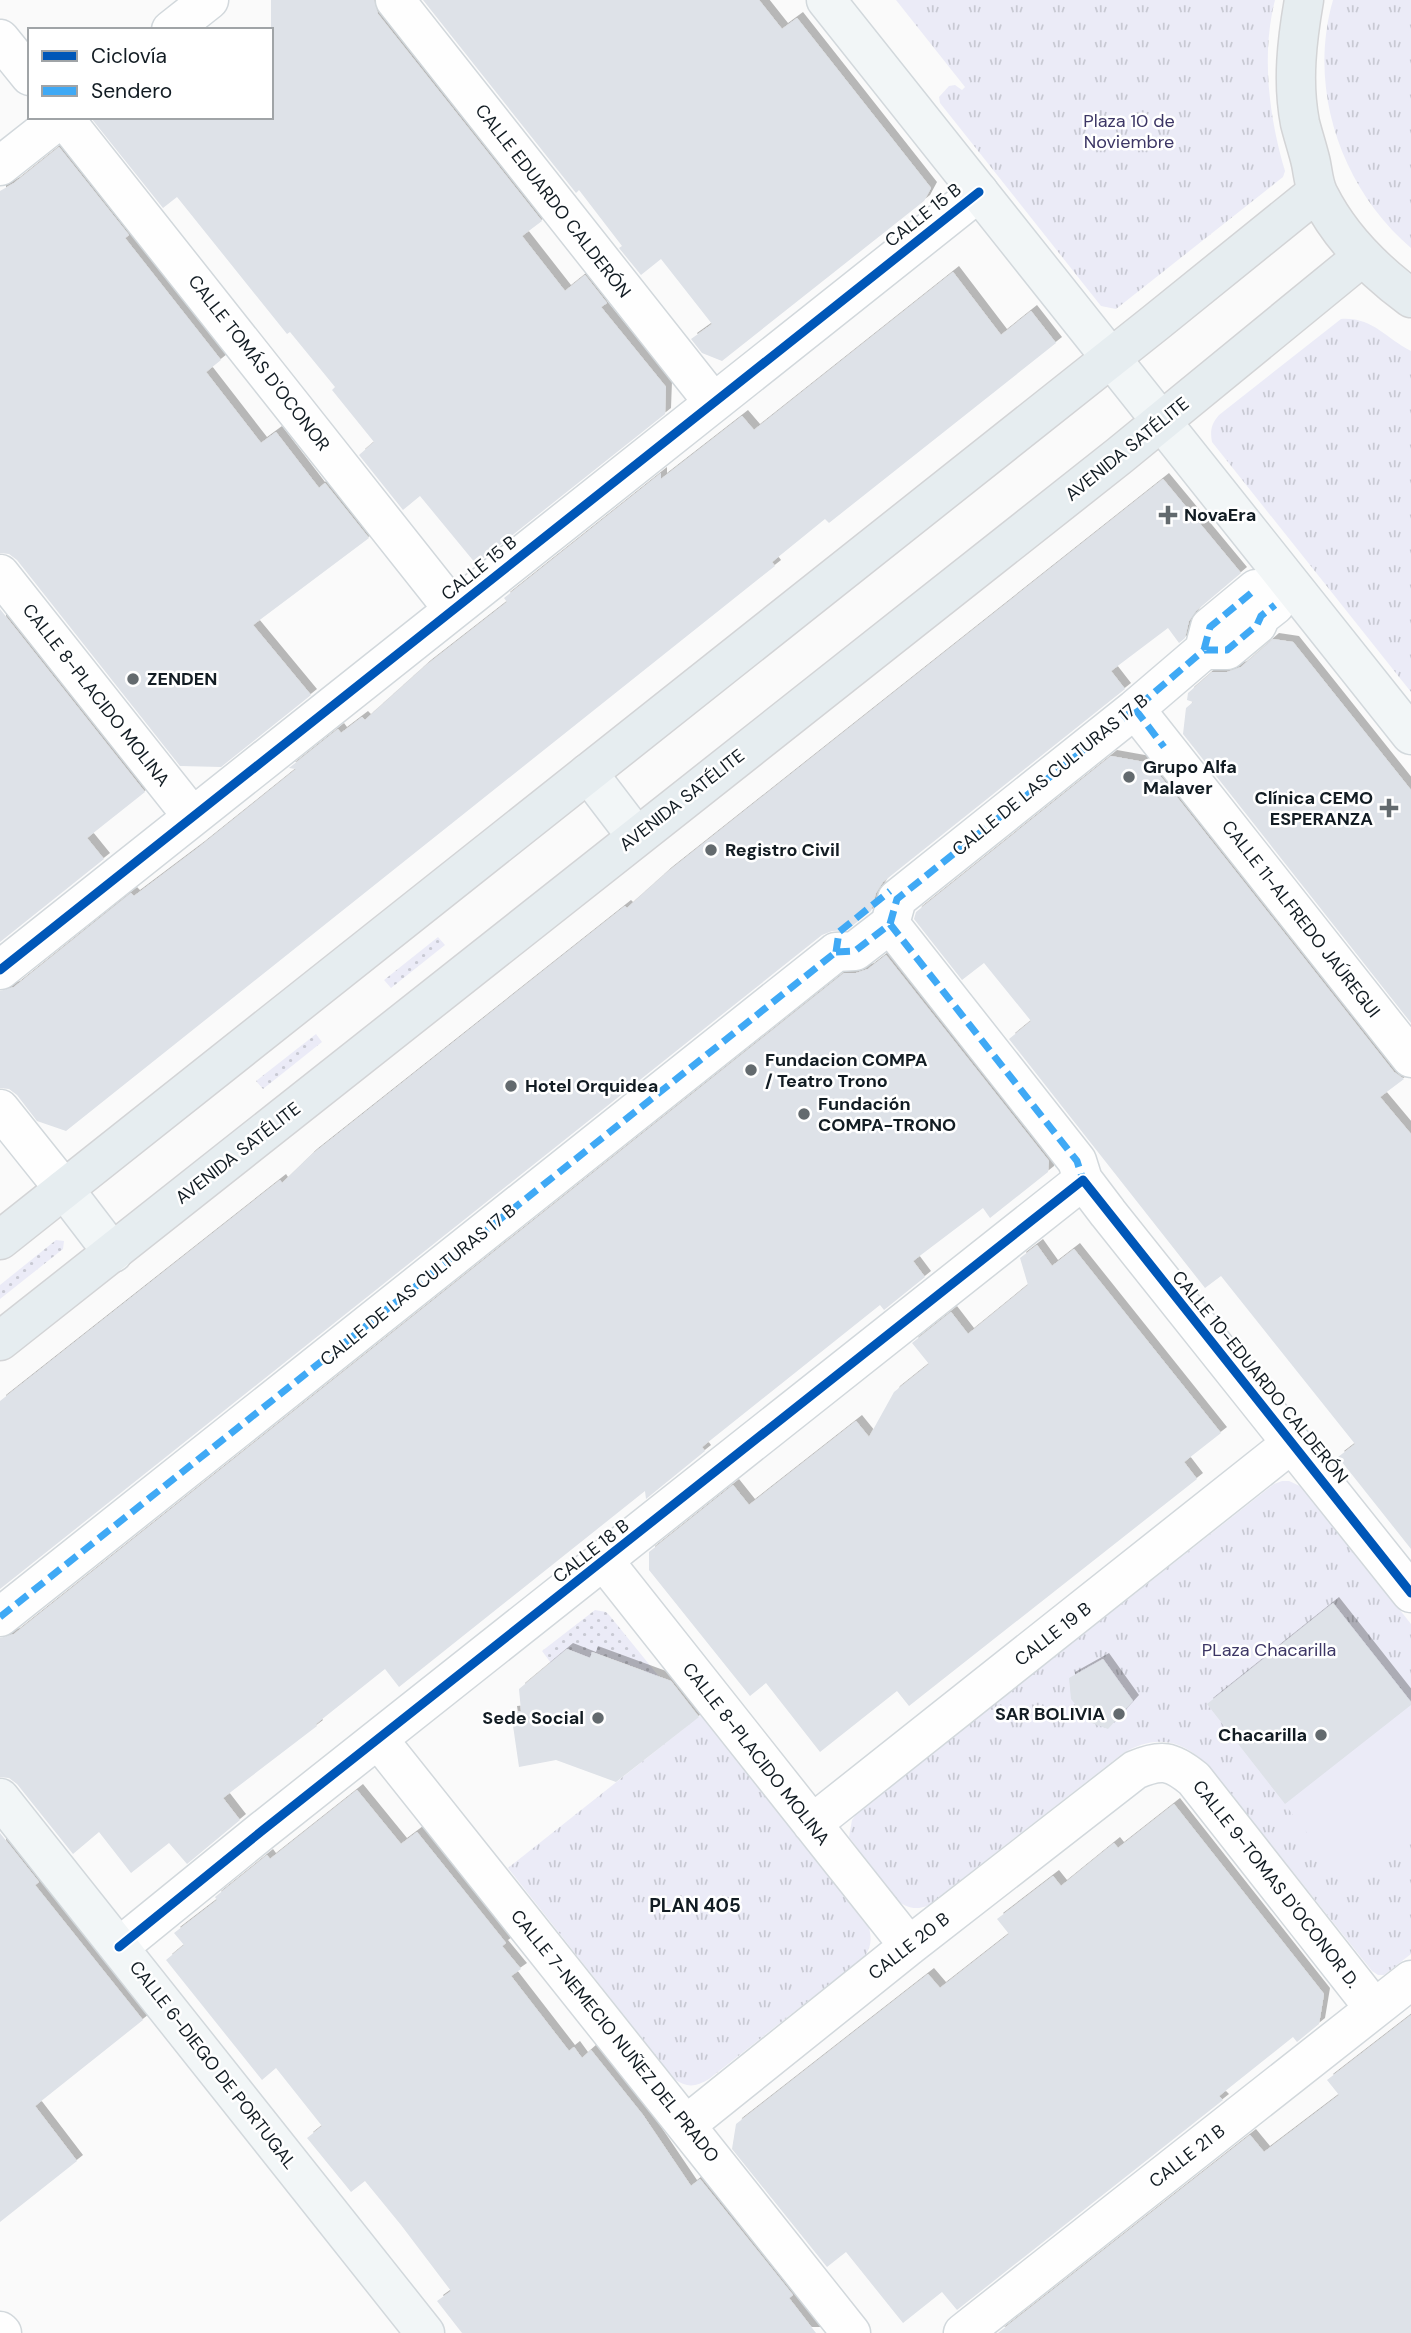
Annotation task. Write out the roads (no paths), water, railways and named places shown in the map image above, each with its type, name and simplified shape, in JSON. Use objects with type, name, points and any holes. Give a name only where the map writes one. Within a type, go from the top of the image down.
[{"type":"main road","points":[[1304,0],[1297,39],[1296,80],[1300,122],[1317,192],[1343,234],[1362,257],[1411,298]]},
{"type":"main road","points":[[0,1240],[1317,192]]},
{"type":"main road","name":"AVENIDA SATÉLITE","points":[[0,1342],[1161,421],[1362,257]]},
{"type":"street","points":[[174,28],[209,0]]},
{"type":"street","name":"CALLE EDUARDO CALDERÓN","points":[[395,0],[713,402]]},
{"type":"street","points":[[826,0],[1411,734]]},
{"type":"street","points":[[0,39],[28,74]]},
{"type":"street","points":[[0,166],[60,119]]},
{"type":"street","name":"CALLE TOMÁS D'OCONOR","points":[[65,119],[453,609]]},
{"type":"street","name":"CALLE 15 B","points":[[0,970],[979,192]]},
{"type":"street","name":"CALLE 8-PLACIDO MOLINA","points":[[0,574],[192,816]]},
{"type":"street","name":"CALLE DE LAS CULTURAS 17 B","points":[[0,1617],[835,952],[855,951],[892,905],[1135,709],[1203,650],[1227,650],[1257,625],[1265,597]]},
{"type":"street","name":"CALLE 11-ALFREDO JAÚREGUI","points":[[1135,709],[1411,1058]]},
{"type":"street","points":[[588,773],[636,836]]},
{"type":"street","name":"CALLE 10-EDUARDO CALDERÓN","points":[[892,905],[1077,1160],[1083,1180],[1411,1593]]},
{"type":"street","points":[[0,1109],[113,1253]]},
{"type":"street","name":"CALLE 18 B","points":[[119,1947],[1083,1180]]},
{"type":"street","name":"CALLE 19 B","points":[[812,1824],[1292,1443]]},
{"type":"street","name":"CALLE 8-PLACIDO MOLINA","points":[[604,1561],[909,1946]]},
{"type":"street","name":"CALLE 7-NEMECIO NUÑEZ DEL PRADO","points":[[378,1739],[851,2333]]},
{"type":"street","name":"CALLE 9-TOMAS D'OCONOR D.","points":[[1135,1770],[1150,1763],[1166,1762],[1181,1768],[1194,1779],[1374,2008]]},
{"type":"street","name":"CALLE 20 B","points":[[686,2125],[909,1946],[1135,1770]]},
{"type":"street","name":"CALLE 6-DIEGO DE PORTUGAL","points":[[0,1798],[425,2333]]},
{"type":"street","name":"CALLE 21 B","points":[[963,2333],[1411,1980]]},
{"type":"place","name":"NovaEra","points":[[1168,515]]},
{"type":"place","name":"ZENDEN","points":[[133,679]]},
{"type":"place","name":"Grupo Alfa Malaver","points":[[1129,777]]},
{"type":"place","name":"Clínica CEMO ESPERANZA","points":[[1389,808]]},
{"type":"place","name":"Registro Civil","points":[[711,850]]},
{"type":"place","name":"Fundacion COMPA / Teatro Trono","points":[[751,1070]]},
{"type":"place","name":"Hotel Orquidea","points":[[511,1086]]},
{"type":"place","name":"Fundación COMPA-TRONO","points":[[804,1114]]},
{"type":"place","name":"SAR BOLIVIA","points":[[1119,1714]]},
{"type":"place","name":"Sede Social","points":[[598,1718]]},
{"type":"place","name":"Chacarilla","points":[[1321,1735]]},
{"type":"district","name":"PLAN 405","points":[[695,1905]]},
{"type":"park label","name":"Plaza 10 de Noviembre","points":[[1129,131]]},
{"type":"park label","name":"PLaza Chacarilla","points":[[1269,1650]]}]
